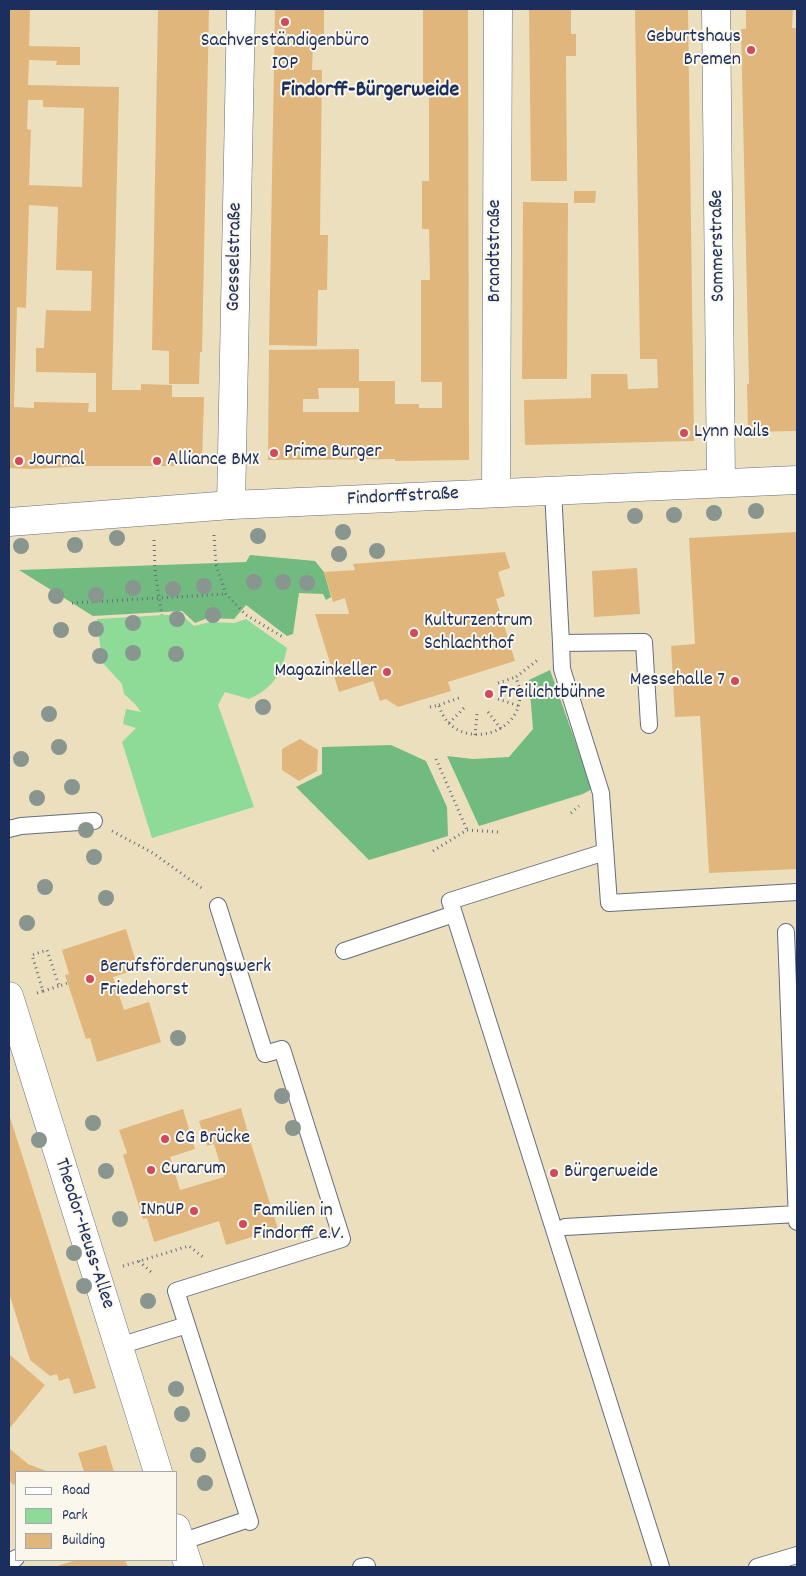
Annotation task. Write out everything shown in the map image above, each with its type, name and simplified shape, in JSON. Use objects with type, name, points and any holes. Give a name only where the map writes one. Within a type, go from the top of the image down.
[{"type":"street","name":"Goesselstraße","points":[[232,505],[241,9]]},
{"type":"street","name":"Brandtstraße","points":[[496,493],[498,9]]},
{"type":"street","name":"Sommerstraße","points":[[716,9],[721,483]]},
{"type":"street","name":"Findorffstraße","points":[[9,522],[232,505],[797,480]]},
{"type":"street","name":"Theodor-Heuss-Allee","points":[[10,999],[158,1471]]},
{"type":"street","points":[[178,1535],[189,1567]]},
{"type":"lane","points":[[553,491],[562,669],[601,793],[609,903],[797,892]]},
{"type":"lane","points":[[561,643],[644,642],[649,725]]},
{"type":"lane","points":[[9,829],[21,826],[94,821]]},
{"type":"lane","points":[[605,852],[450,901],[661,1567]]},
{"type":"lane","points":[[178,1535],[249,1520],[176,1291],[342,1239],[282,1048],[265,1054],[218,906]]},
{"type":"lane","points":[[344,950],[454,914]]},
{"type":"lane","points":[[786,932],[797,1222]]},
{"type":"lane","points":[[565,1227],[797,1214]]},
{"type":"lane","points":[[119,1346],[187,1325]]},
{"type":"lane","points":[[757,1567],[797,1554]]},
{"type":"path","points":[[154,560],[158,598],[162,615]]},
{"type":"path","points":[[216,564],[226,594],[254,622],[283,637]]},
{"type":"path","points":[[72,603],[226,594]]},
{"type":"path","points":[[498,683],[516,677],[539,659]]},
{"type":"path","points":[[439,705],[441,712],[449,723],[461,731],[475,735],[489,734],[501,729],[512,719],[519,706],[520,691],[516,677]]},
{"type":"path","points":[[430,707],[459,698]]},
{"type":"path","points":[[498,699],[519,706]]},
{"type":"path","points":[[449,723],[464,708]]},
{"type":"path","points":[[488,712],[501,729]]},
{"type":"path","points":[[475,735],[477,714]]},
{"type":"path","points":[[436,759],[467,830]]},
{"type":"path","points":[[94,821],[153,853],[215,898],[218,906]]},
{"type":"path","points":[[434,851],[467,830],[498,832]]},
{"type":"path","points":[[43,991],[32,955],[47,950],[59,986]]},
{"type":"path","points":[[10,999],[68,983]]},
{"type":"path","points":[[96,1274],[189,1246],[203,1257]]},
{"type":"path","points":[[138,1261],[153,1274]]},
{"type":"green space","points":[[250,555],[315,561],[324,572],[331,597],[326,600],[323,594],[299,593],[293,634],[287,636],[246,605],[234,619],[208,618],[195,623],[182,611],[93,616],[19,570],[246,562]]},
{"type":"green space","points":[[181,614],[194,626],[210,622],[234,623],[246,619],[287,648],[279,673],[264,690],[249,699],[225,692],[218,705],[254,807],[152,838],[122,742],[136,728],[123,724],[126,709],[141,712],[124,694],[122,684],[102,662],[97,619]]},
{"type":"green space","points":[[550,670],[592,789],[583,794],[479,826],[447,756],[473,759],[509,757],[533,729],[529,680]]},
{"type":"green space","points":[[391,745],[426,761],[447,807],[448,836],[369,860],[296,787],[322,774],[322,747]]},
{"type":"building","points":[[9,9],[30,9],[29,46],[80,47],[80,65],[56,65],[57,61],[29,60],[28,85],[119,87],[112,390],[141,390],[141,384],[172,385],[172,397],[204,397],[202,463],[172,466],[9,468]],"holes":[[[28,100],[43,100],[43,107],[84,108],[82,187],[29,185],[31,130],[27,129]],[[29,205],[58,207],[56,270],[92,271],[91,311],[46,310],[44,348],[36,348],[36,372],[96,373],[96,412],[88,412],[89,403],[34,402],[34,408],[14,407],[17,307],[26,308]]]},
{"type":"building","points":[[158,9],[209,9],[202,352],[200,352],[199,384],[169,384],[169,351],[152,350]]},
{"type":"building","points":[[275,9],[324,9],[324,43],[313,43],[312,70],[322,70],[320,235],[328,235],[327,290],[318,290],[317,346],[269,345]]},
{"type":"building","points":[[423,9],[468,9],[469,460],[268,460],[269,350],[359,349],[359,381],[395,381],[395,404],[419,404],[419,408],[442,408],[442,382],[421,382],[421,280],[430,280],[429,229],[422,229],[422,181],[429,181],[429,84],[423,84]],"holes":[[[318,388],[359,388],[359,412],[303,412],[303,399],[319,399]]]},
{"type":"building","points":[[529,9],[571,9],[571,34],[576,34],[576,56],[566,56],[567,181],[531,181]]},
{"type":"building","points":[[635,9],[688,9],[694,441],[525,445],[524,400],[591,398],[591,374],[627,374],[628,389],[658,388],[657,359],[640,359]]},
{"type":"building","points":[[746,9],[793,9],[792,28],[796,28],[797,431],[748,432],[747,384],[749,384],[741,29],[746,29]]},
{"type":"building","points":[[574,191],[596,191],[595,203],[574,203]]},
{"type":"building","points":[[523,202],[568,203],[567,379],[522,379]]},
{"type":"building","name":"Messehalle 7","points":[[797,532],[797,869],[709,873],[700,716],[675,717],[671,646],[695,644],[689,538]]},
{"type":"building","name":"Kulturzentrum Schlachthof","points":[[505,552],[510,568],[498,572],[505,596],[496,599],[515,661],[448,682],[451,691],[398,707],[386,699],[380,701],[373,681],[339,692],[315,614],[349,614],[345,598],[333,602],[324,572],[355,570],[353,564]]},
{"type":"building","points":[[637,568],[640,614],[594,617],[592,571]]},
{"type":"building","points":[[300,739],[318,750],[317,771],[299,781],[282,770],[282,749]]},
{"type":"building","points":[[126,929],[138,969],[113,977],[124,1010],[149,1002],[161,1042],[97,1062],[90,1038],[86,1039],[65,975],[69,974],[62,950]]},
{"type":"building","points":[[241,1108],[248,1133],[207,1146],[199,1121]]},
{"type":"building","points":[[183,1109],[195,1149],[170,1157],[180,1190],[224,1177],[214,1144],[248,1134],[278,1229],[226,1245],[219,1221],[154,1242],[147,1218],[143,1219],[123,1155],[127,1153],[119,1130]]},
{"type":"building","points":[[9,1114],[96,1388],[74,1394],[69,1378],[59,1381],[57,1374],[50,1376],[30,1360],[9,1293]]},
{"type":"building","points":[[9,1354],[45,1385],[9,1429]]},
{"type":"building","points":[[106,1445],[114,1471],[84,1471],[78,1453]]},
{"type":"building","points":[[9,1448],[28,1464],[46,1471],[15,1471],[15,1484],[14,1485],[9,1481]]},
{"type":"building","points":[[74,1561],[125,1561],[128,1567],[54,1567]]},
{"type":"place","name":"Sachverständigenbüro IOP","points":[[285,22]]},
{"type":"place","name":"Geburtshaus Bremen","points":[[751,50]]},
{"type":"place","name":"Lynn Nails","points":[[684,433]]},
{"type":"place","name":"Prime Burger","points":[[274,453]]},
{"type":"place","name":"Journal","points":[[19,461]]},
{"type":"place","name":"Alliance BMX","points":[[157,461]]},
{"type":"place","name":"Kulturzentrum Schlachthof","points":[[414,633]]},
{"type":"place","name":"Magazinkeller","points":[[387,672]]},
{"type":"place","name":"Messehalle 7","points":[[735,681]]},
{"type":"place","name":"Freilichtbühne","points":[[489,694]]},
{"type":"place","name":"Berufsförderungswerk Friedehorst","points":[[90,979]]},
{"type":"place","name":"CG Brücke","points":[[165,1139]]},
{"type":"place","name":"Curarum","points":[[151,1170]]},
{"type":"place","name":"Bürgerweide","points":[[554,1173]]},
{"type":"place","name":"INnUP","points":[[194,1211]]},
{"type":"place","name":"Familien in Findorff e.V.","points":[[243,1224]]},
{"type":"district","name":"Findorff-Bürgerweide","points":[[370,92]]}]
